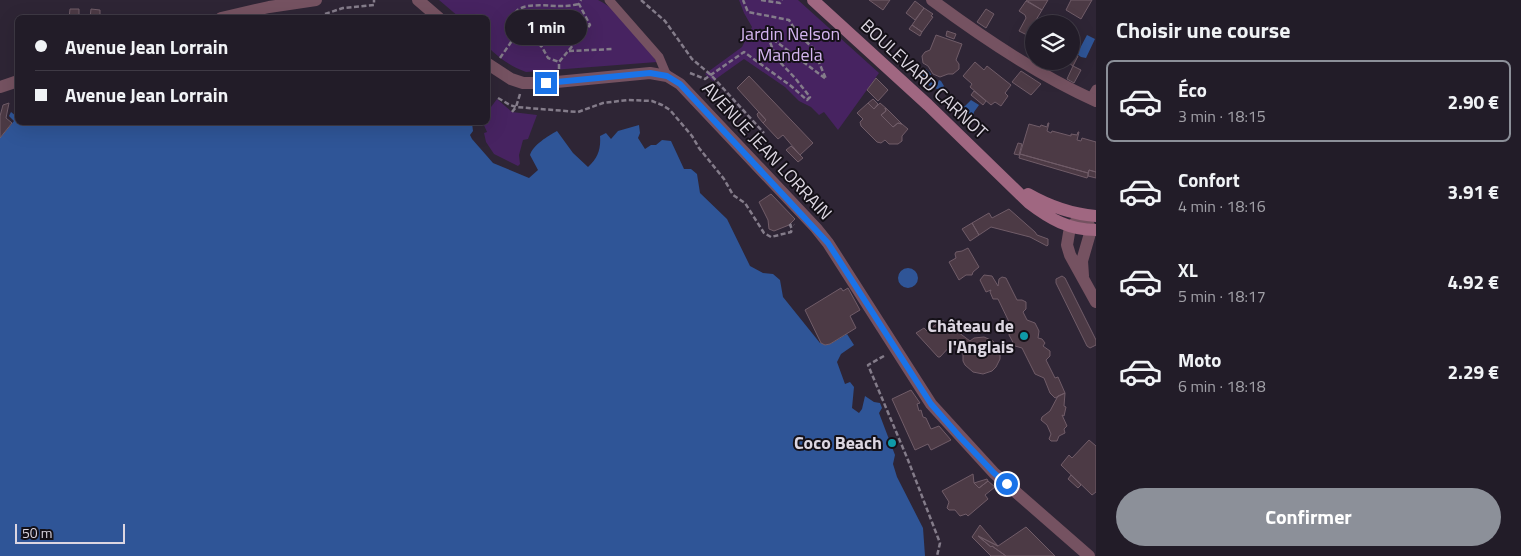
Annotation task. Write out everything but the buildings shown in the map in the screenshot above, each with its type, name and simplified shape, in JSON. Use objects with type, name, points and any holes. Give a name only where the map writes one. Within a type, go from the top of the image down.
[{"type":"main road","name":"BOULEVARD CARNOT","points":[[813,0],[1029,202],[1047,216],[1070,227],[1093,230]]},
{"type":"main road","name":"BOULEVARD CARNOT","points":[[1010,184],[1053,207],[1090,216]]},
{"type":"street","points":[[234,15],[269,7],[316,0]]},
{"type":"street","points":[[418,0],[436,15]]},
{"type":"street","points":[[932,0],[1057,83],[1094,96]]},
{"type":"street","points":[[490,66],[511,79],[524,83],[650,73],[670,77]]},
{"type":"street","name":"AVENUE JEAN LORRAIN","points":[[670,77],[702,106],[828,243],[931,404],[994,473],[1089,556]]},
{"type":"street","points":[[0,87],[15,82]]},
{"type":"street","points":[[1082,276],[1082,261],[1093,230],[1090,216],[1070,227],[1067,245],[1070,255],[1096,302]]},
{"type":"lane","points":[[609,0],[659,57],[670,77]]},
{"type":"path","points":[[325,14],[343,8],[374,5],[374,0]]},
{"type":"path","points":[[579,4],[581,0]]},
{"type":"path","points":[[641,0],[665,21],[692,59],[711,75],[764,133]]},
{"type":"path","points":[[670,77],[680,70],[705,79],[744,52],[807,100],[809,99],[810,97],[796,78],[777,59],[769,40],[770,37],[826,79],[814,48],[798,33],[789,20],[748,12],[743,0]]},
{"type":"path","points":[[761,0],[780,3],[782,0]]},
{"type":"path","points":[[490,66],[516,36],[514,16],[516,11],[522,6],[545,4],[563,7],[579,4]]},
{"type":"path","points":[[560,81],[558,62],[590,25],[579,4]]},
{"type":"path","points":[[516,36],[536,41],[548,58],[558,62]]},
{"type":"path","points":[[569,50],[614,49]]},
{"type":"path","points":[[512,112],[516,107],[521,89]]},
{"type":"path","points":[[498,98],[516,107],[578,112],[603,104],[628,100],[652,101],[662,105],[670,110],[692,136],[699,148],[724,179],[733,195],[748,206],[764,233],[771,236],[791,232],[790,226],[792,224],[800,232]]},
{"type":"path","points":[[880,349],[884,356],[868,365],[940,543],[937,556]]},
{"type":"green space","points":[[439,0],[598,0],[624,19],[657,62],[526,72],[505,61],[490,49],[490,15],[457,15]]},
{"type":"green space","name":"Jardin Nelson Mandela","points":[[739,0],[798,0],[879,73],[838,130],[824,112],[819,115],[811,107],[799,101],[785,87],[744,59],[713,81],[705,74],[742,47],[752,27]]},
{"type":"green space","points":[[497,99],[512,112],[537,115],[528,139],[523,140],[519,155],[520,164],[518,166],[494,154],[486,142],[484,133],[487,132],[484,125],[490,125],[490,108]]},
{"type":"water","points":[[1087,35],[1095,39],[1086,58],[1080,56],[1080,48]]},
{"type":"water","points":[[926,69],[931,74],[928,81],[937,85],[939,80],[941,81],[944,86],[941,89],[935,88],[926,82],[922,73]]},
{"type":"water","points":[[971,100],[979,105],[974,112],[972,121],[964,118],[957,111],[957,109],[965,106]]},
{"type":"water","points":[[11,112],[15,115],[15,125],[472,125],[473,131],[470,135],[472,139],[493,163],[529,178],[538,170],[530,155],[532,151],[541,141],[557,131],[573,153],[588,167],[598,153],[600,136],[606,133],[611,139],[618,131],[639,125],[640,133],[638,138],[645,149],[651,145],[656,145],[662,140],[671,141],[684,169],[691,169],[697,174],[700,193],[727,219],[750,266],[763,273],[773,274],[780,280],[783,297],[820,343],[830,344],[847,334],[854,345],[841,354],[837,362],[845,384],[850,382],[854,387],[852,408],[859,413],[865,396],[874,402],[880,403],[882,408],[879,413],[895,455],[893,464],[897,477],[923,528],[925,556],[0,556],[0,138],[14,121],[9,116]]},
{"type":"water","points":[[904,268],[912,268],[918,274],[918,282],[912,288],[904,288],[898,282],[898,274]]},
{"type":"place","name":"Château de l'Anglais","points":[[1024,336]]},
{"type":"place","name":"Coco Beach","points":[[892,443]]},
{"type":"route","points":[[546,83],[650,73],[674,78],[816,228],[828,243],[931,404],[994,473],[1007,484]]}]
